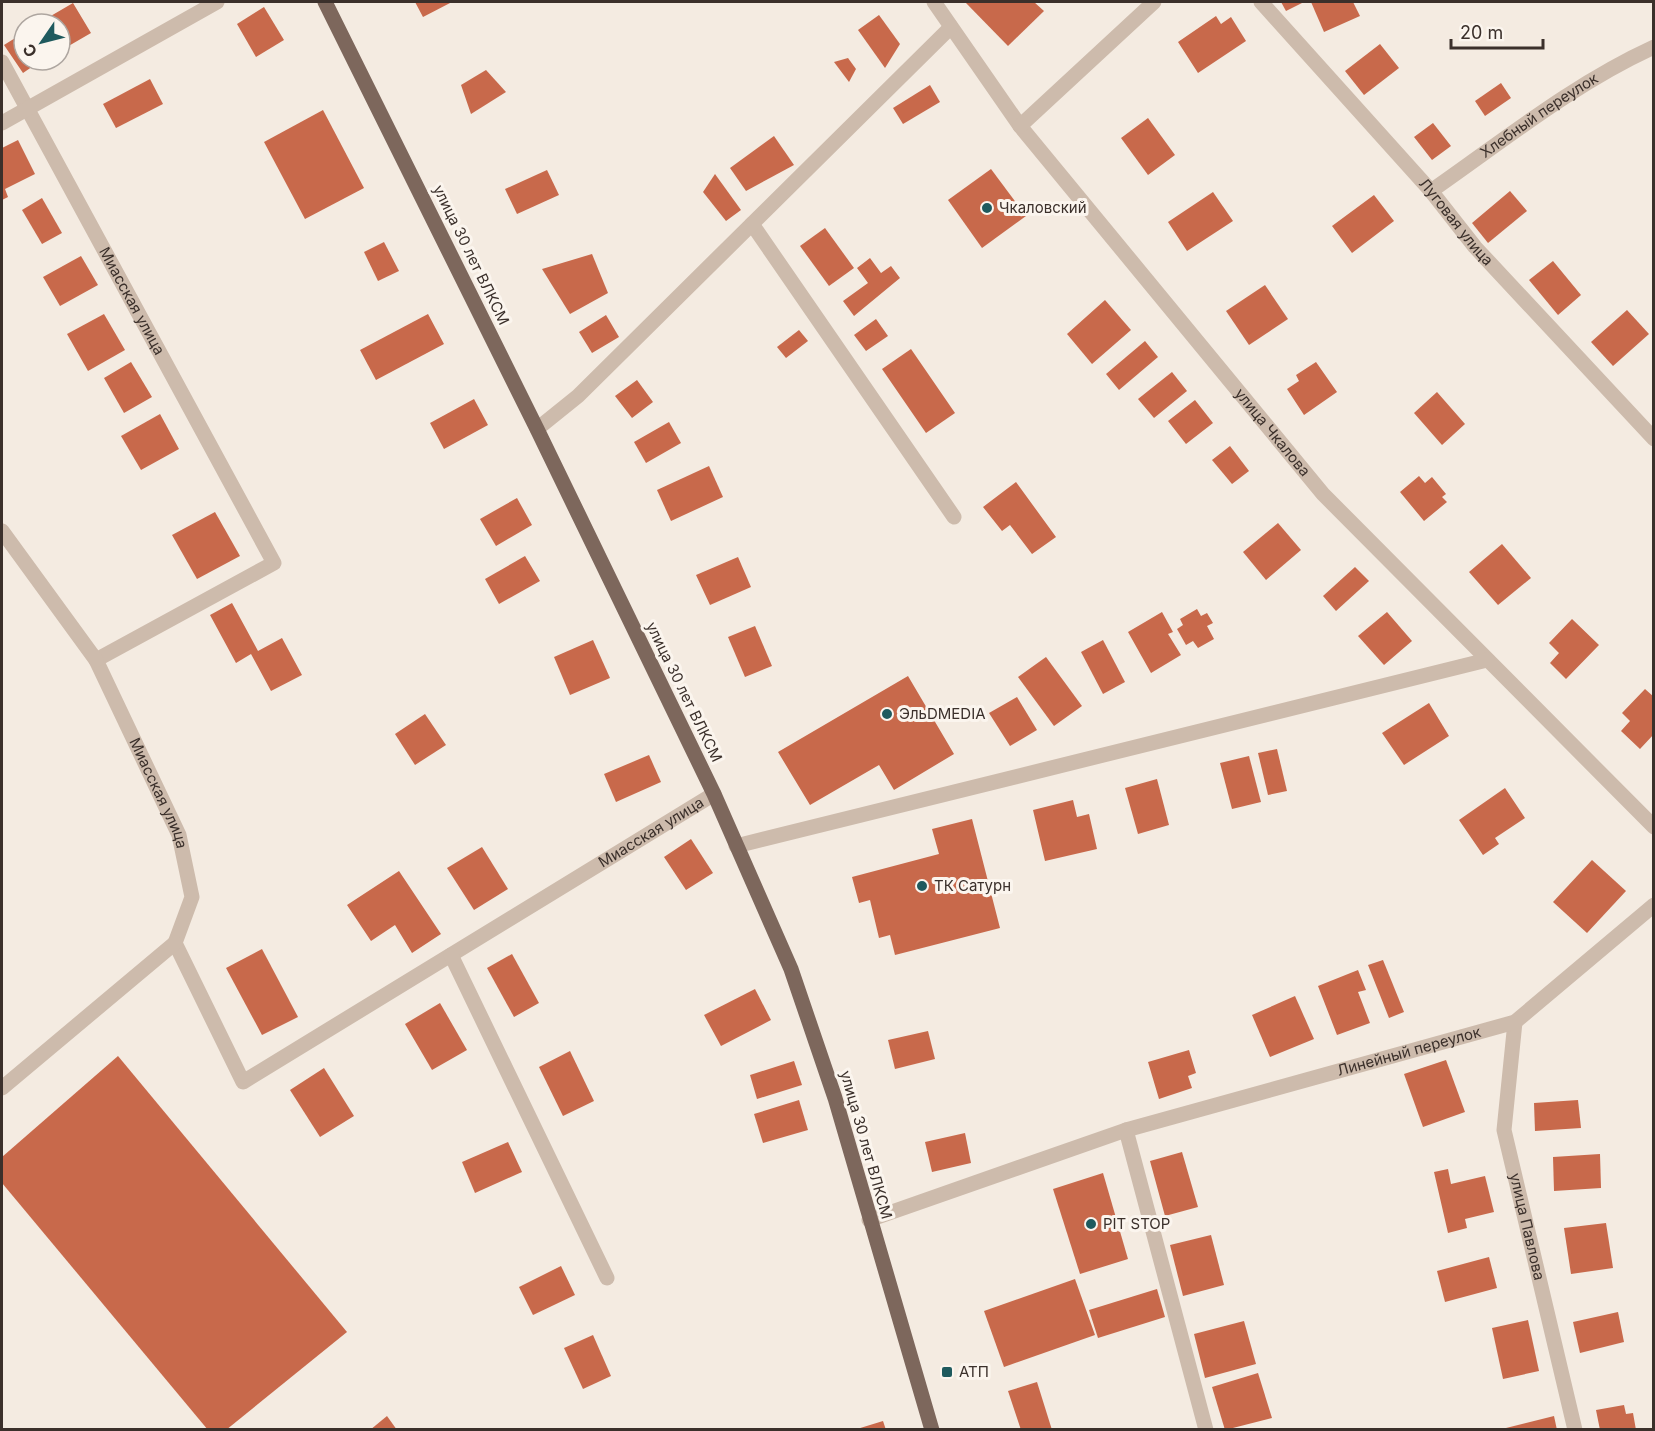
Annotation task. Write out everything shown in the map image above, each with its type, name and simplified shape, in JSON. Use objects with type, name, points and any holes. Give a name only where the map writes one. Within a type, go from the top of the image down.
[{"type":"main road","name":"улица 30 лет ВЛКСМ","points":[[325,2],[537,429],[714,794],[791,969],[810,1020],[932,1430]]},
{"type":"street","points":[[2,123],[217,2]]},
{"type":"street","name":"улица Чкалова","points":[[934,2],[1020,126],[1323,494],[1653,826]]},
{"type":"street","points":[[1020,126],[1154,2]]},
{"type":"street","name":"Луговая улица","points":[[1261,2],[1431,191],[1475,247],[1653,439]]},
{"type":"street","points":[[537,429],[578,396],[951,27]]},
{"type":"street","name":"Хлебный переулок","points":[[1431,191],[1579,88],[1616,65],[1653,47]]},
{"type":"street","name":"Миасская улица","points":[[2,62],[274,563],[96,660],[179,835],[192,897],[175,944],[243,1082],[714,794]]},
{"type":"street","points":[[752,224],[954,517]]},
{"type":"street","points":[[2,531],[96,660]]},
{"type":"street","points":[[736,846],[1487,660]]},
{"type":"street","name":"Линейный переулок","points":[[869,1220],[1126,1130],[1515,1022],[1653,905]]},
{"type":"street","points":[[2,1088],[175,944]]},
{"type":"street","points":[[451,955],[607,1278]]},
{"type":"street","name":"улица Павлова","points":[[1515,1022],[1504,1130],[1575,1430]]},
{"type":"street","points":[[1126,1130],[1206,1430]]},
{"type":"building","points":[[415,2],[452,2],[423,17]]},
{"type":"building","points":[[965,2],[1034,2],[1044,11],[1008,46]]},
{"type":"building","points":[[1281,2],[1304,2],[1286,11]]},
{"type":"building","points":[[1311,2],[1353,2],[1360,16],[1324,32]]},
{"type":"building","points":[[73,3],[91,33],[72,44],[72,12],[58,12]]},
{"type":"building","points":[[264,7],[284,40],[256,57],[237,24]]},
{"type":"building","points":[[879,15],[900,44],[885,68],[858,30]]},
{"type":"building","points":[[1216,16],[1221,24],[1231,17],[1246,41],[1198,73],[1178,42]]},
{"type":"building","points":[[12,40],[12,57],[4,45]]},
{"type":"building","points":[[1380,44],[1399,68],[1364,95],[1345,71]]},
{"type":"building","points":[[848,58],[856,69],[849,82],[834,62]]},
{"type":"building","points":[[486,70],[506,92],[471,114],[461,85]]},
{"type":"building","points":[[150,79],[163,104],[116,128],[103,104]]},
{"type":"building","points":[[1501,83],[1511,98],[1485,116],[1475,101]]},
{"type":"building","points":[[930,85],[940,102],[903,124],[893,108]]},
{"type":"building","points":[[323,110],[364,188],[305,219],[264,142]]},
{"type":"building","points":[[1148,118],[1175,155],[1148,175],[1121,138]]},
{"type":"building","points":[[1433,123],[1451,146],[1432,160],[1414,137]]},
{"type":"building","points":[[774,136],[794,165],[746,191],[730,168]]},
{"type":"building","points":[[18,140],[35,174],[5,189],[8,197],[2,200],[2,148]]},
{"type":"building","name":"Чкаловский","points":[[991,169],[1026,216],[982,248],[948,200]]},
{"type":"building","points":[[547,170],[559,195],[517,214],[505,189]]},
{"type":"building","points":[[715,174],[741,210],[726,221],[703,192]]},
{"type":"building","points":[[1510,191],[1527,211],[1488,243],[1472,223]]},
{"type":"building","points":[[1213,192],[1233,221],[1187,251],[1168,222]]},
{"type":"building","points":[[1374,195],[1394,221],[1352,253],[1332,226]]},
{"type":"building","points":[[42,198],[62,233],[42,244],[22,210]]},
{"type":"building","points":[[825,228],[854,268],[829,286],[800,246]]},
{"type":"building","points":[[384,242],[399,271],[378,281],[364,252]]},
{"type":"building","points":[[592,254],[608,293],[570,314],[542,269]]},
{"type":"building","points":[[81,256],[98,285],[60,306],[43,277]]},
{"type":"building","points":[[870,258],[881,273],[891,266],[900,278],[854,316],[843,301],[868,283],[857,268]]},
{"type":"building","points":[[1553,261],[1581,295],[1558,315],[1529,280]]},
{"type":"building","points":[[1265,285],[1288,319],[1249,345],[1226,311]]},
{"type":"building","points":[[1105,300],[1131,330],[1092,364],[1067,334]]},
{"type":"building","points":[[1627,310],[1649,334],[1613,366],[1591,342]]},
{"type":"building","points":[[104,314],[125,350],[88,371],[67,334]]},
{"type":"building","points":[[428,314],[444,344],[376,380],[360,350]]},
{"type":"building","points":[[606,315],[619,337],[592,353],[579,332]]},
{"type":"building","points":[[876,319],[888,336],[866,351],[854,335]]},
{"type":"building","points":[[799,330],[808,341],[786,358],[777,347]]},
{"type":"building","points":[[1145,341],[1158,357],[1119,390],[1106,374]]},
{"type":"building","points":[[911,349],[955,413],[926,433],[882,369]]},
{"type":"building","points":[[131,362],[152,397],[124,413],[104,378]]},
{"type":"building","points":[[1316,362],[1337,392],[1304,415],[1287,389],[1299,381],[1296,375]]},
{"type":"building","points":[[1172,372],[1187,391],[1154,418],[1138,399]]},
{"type":"building","points":[[637,380],[653,402],[632,418],[615,396]]},
{"type":"building","points":[[1437,392],[1465,424],[1442,445],[1414,413]]},
{"type":"building","points":[[474,399],[488,425],[444,449],[430,423]]},
{"type":"building","points":[[1195,400],[1213,423],[1186,444],[1168,421]]},
{"type":"building","points":[[160,414],[179,449],[141,470],[121,436]]},
{"type":"building","points":[[669,422],[681,443],[646,463],[634,442]]},
{"type":"building","points":[[1230,446],[1249,471],[1232,484],[1212,460]]},
{"type":"building","points":[[709,466],[723,497],[671,521],[657,490]]},
{"type":"building","points":[[1419,476],[1425,483],[1432,477],[1446,494],[1442,497],[1447,502],[1424,521],[1400,492]]},
{"type":"building","points":[[1016,482],[1056,537],[1032,554],[1010,525],[1002,531],[983,507]]},
{"type":"building","points":[[517,498],[532,525],[496,546],[480,519]]},
{"type":"building","points":[[215,512],[240,556],[197,579],[172,535]]},
{"type":"building","points":[[1278,523],[1301,550],[1266,580],[1243,552]]},
{"type":"building","points":[[1502,544],[1531,578],[1498,605],[1469,572]]},
{"type":"building","points":[[525,556],[540,581],[499,604],[485,579]]},
{"type":"building","points":[[738,557],[751,587],[710,605],[696,575]]},
{"type":"building","points":[[1355,567],[1369,581],[1336,611],[1323,596]]},
{"type":"building","points":[[232,603],[258,651],[282,638],[302,675],[271,691],[251,654],[236,663],[210,615]]},
{"type":"building","points":[[1197,609],[1201,616],[1207,613],[1213,623],[1207,626],[1214,639],[1198,648],[1193,641],[1186,645],[1177,629],[1183,625],[1180,619]]},
{"type":"building","points":[[1162,612],[1173,632],[1168,634],[1181,655],[1151,673],[1128,632]]},
{"type":"building","points":[[1387,612],[1412,641],[1384,665],[1358,636]]},
{"type":"building","points":[[1572,619],[1599,645],[1566,679],[1550,663],[1559,653],[1549,643]]},
{"type":"building","points":[[755,626],[772,666],[745,677],[728,637]]},
{"type":"building","points":[[593,640],[610,678],[570,695],[554,657]]},
{"type":"building","points":[[1103,640],[1125,682],[1103,694],[1081,652]]},
{"type":"building","points":[[1046,657],[1082,706],[1054,726],[1018,677]]},
{"type":"building","name":"ЭльDMEDIA","points":[[908,676],[954,754],[894,790],[879,765],[810,805],[778,752]]},
{"type":"building","points":[[1645,689],[1654,697],[1654,734],[1640,749],[1621,731],[1630,721],[1622,713]]},
{"type":"building","points":[[1017,697],[1037,730],[1010,746],[989,713]]},
{"type":"building","points":[[1429,703],[1449,736],[1404,765],[1382,733]]},
{"type":"building","points":[[425,714],[446,745],[415,765],[395,734]]},
{"type":"building","points":[[1277,749],[1287,791],[1268,795],[1258,753]]},
{"type":"building","points":[[649,755],[661,782],[616,802],[604,774]]},
{"type":"building","points":[[1249,756],[1261,802],[1232,809],[1220,763]]},
{"type":"building","points":[[1157,779],[1169,825],[1138,834],[1125,788]]},
{"type":"building","points":[[1505,788],[1525,818],[1495,838],[1499,844],[1483,855],[1459,820]]},
{"type":"building","points":[[1073,800],[1077,817],[1089,814],[1097,849],[1045,861],[1033,810]]},
{"type":"building","name":"ТК Сатурн","points":[[972,819],[1000,928],[895,955],[890,935],[879,938],[870,900],[859,903],[852,877],[939,854],[932,829]]},
{"type":"building","points":[[691,839],[713,873],[686,890],[664,857]]},
{"type":"building","points":[[482,847],[508,889],[474,910],[447,868]]},
{"type":"building","points":[[1592,860],[1626,891],[1587,933],[1553,902]]},
{"type":"building","points":[[399,871],[441,934],[412,953],[395,925],[371,941],[347,905]]},
{"type":"building","points":[[262,949],[298,1017],[262,1035],[226,968]]},
{"type":"building","points":[[512,954],[539,1003],[514,1017],[487,968]]},
{"type":"building","points":[[1383,960],[1404,1012],[1389,1018],[1368,965]]},
{"type":"building","points":[[1358,970],[1366,990],[1358,992],[1370,1023],[1337,1035],[1318,986]]},
{"type":"building","points":[[755,989],[771,1020],[721,1046],[704,1015]]},
{"type":"building","points":[[1295,996],[1314,1039],[1270,1057],[1252,1015]]},
{"type":"building","points":[[440,1003],[467,1050],[432,1070],[405,1024]]},
{"type":"building","points":[[928,1031],[935,1059],[895,1069],[888,1040]]},
{"type":"building","points":[[1189,1050],[1196,1073],[1188,1076],[1192,1088],[1159,1099],[1148,1062]]},
{"type":"building","points":[[570,1051],[594,1101],[563,1116],[539,1067]]},
{"type":"building","points":[[118,1056],[347,1332],[226,1430],[208,1430],[2,1183],[2,1157]]},
{"type":"building","points":[[1446,1060],[1465,1112],[1423,1127],[1404,1074]]},
{"type":"building","points":[[794,1061],[802,1085],[757,1099],[750,1075]]},
{"type":"building","points":[[324,1068],[354,1116],[320,1137],[290,1090]]},
{"type":"building","points":[[799,1100],[808,1130],[763,1143],[754,1114]]},
{"type":"building","points":[[1578,1100],[1581,1128],[1535,1131],[1534,1103]]},
{"type":"building","points":[[965,1133],[971,1163],[932,1172],[925,1142]]},
{"type":"building","points":[[508,1142],[522,1172],[475,1193],[462,1162]]},
{"type":"building","points":[[1182,1152],[1198,1207],[1165,1216],[1150,1161]]},
{"type":"building","points":[[1600,1154],[1601,1188],[1554,1191],[1553,1157]]},
{"type":"building","points":[[1448,1169],[1451,1184],[1485,1176],[1494,1212],[1465,1219],[1467,1228],[1448,1233],[1434,1172]]},
{"type":"building","name":"PIT STOP","points":[[1103,1173],[1128,1259],[1080,1274],[1053,1189]]},
{"type":"building","points":[[1606,1223],[1613,1268],[1571,1274],[1564,1228]]},
{"type":"building","points":[[1211,1235],[1224,1285],[1183,1296],[1170,1245]]},
{"type":"building","points":[[1489,1257],[1497,1288],[1445,1302],[1437,1271]]},
{"type":"building","points":[[561,1266],[575,1295],[533,1315],[519,1287]]},
{"type":"building","points":[[1075,1279],[1095,1335],[1004,1367],[984,1311]]},
{"type":"building","points":[[1157,1289],[1165,1317],[1098,1338],[1089,1310]]},
{"type":"building","points":[[1618,1312],[1624,1342],[1580,1353],[1573,1322]]},
{"type":"building","points":[[1528,1320],[1539,1371],[1503,1379],[1492,1328]]},
{"type":"building","points":[[1244,1321],[1256,1364],[1205,1378],[1194,1334]]},
{"type":"building","points":[[593,1335],[611,1376],[583,1389],[564,1348]]},
{"type":"building","points":[[1258,1373],[1272,1418],[1225,1430],[1212,1387]]},
{"type":"building","points":[[1037,1382],[1052,1430],[1021,1430],[1008,1391]]},
{"type":"building","points":[[1624,1405],[1626,1414],[1633,1413],[1636,1430],[1600,1430],[1596,1410]]},
{"type":"building","points":[[387,1416],[397,1430],[370,1430]]},
{"type":"building","points":[[1554,1416],[1557,1430],[1502,1430],[1502,1429]]},
{"type":"building","points":[[883,1421],[886,1430],[857,1429]]},
{"type":"place","name":"Чкаловский","points":[[987,208]]},
{"type":"place","name":"ЭльDMEDIA","points":[[887,714]]},
{"type":"place","name":"ТК Сатурн","points":[[922,886]]},
{"type":"place","name":"PIT STOP","points":[[1091,1224]]},
{"type":"place","name":"АТП","points":[[947,1372]]}]
